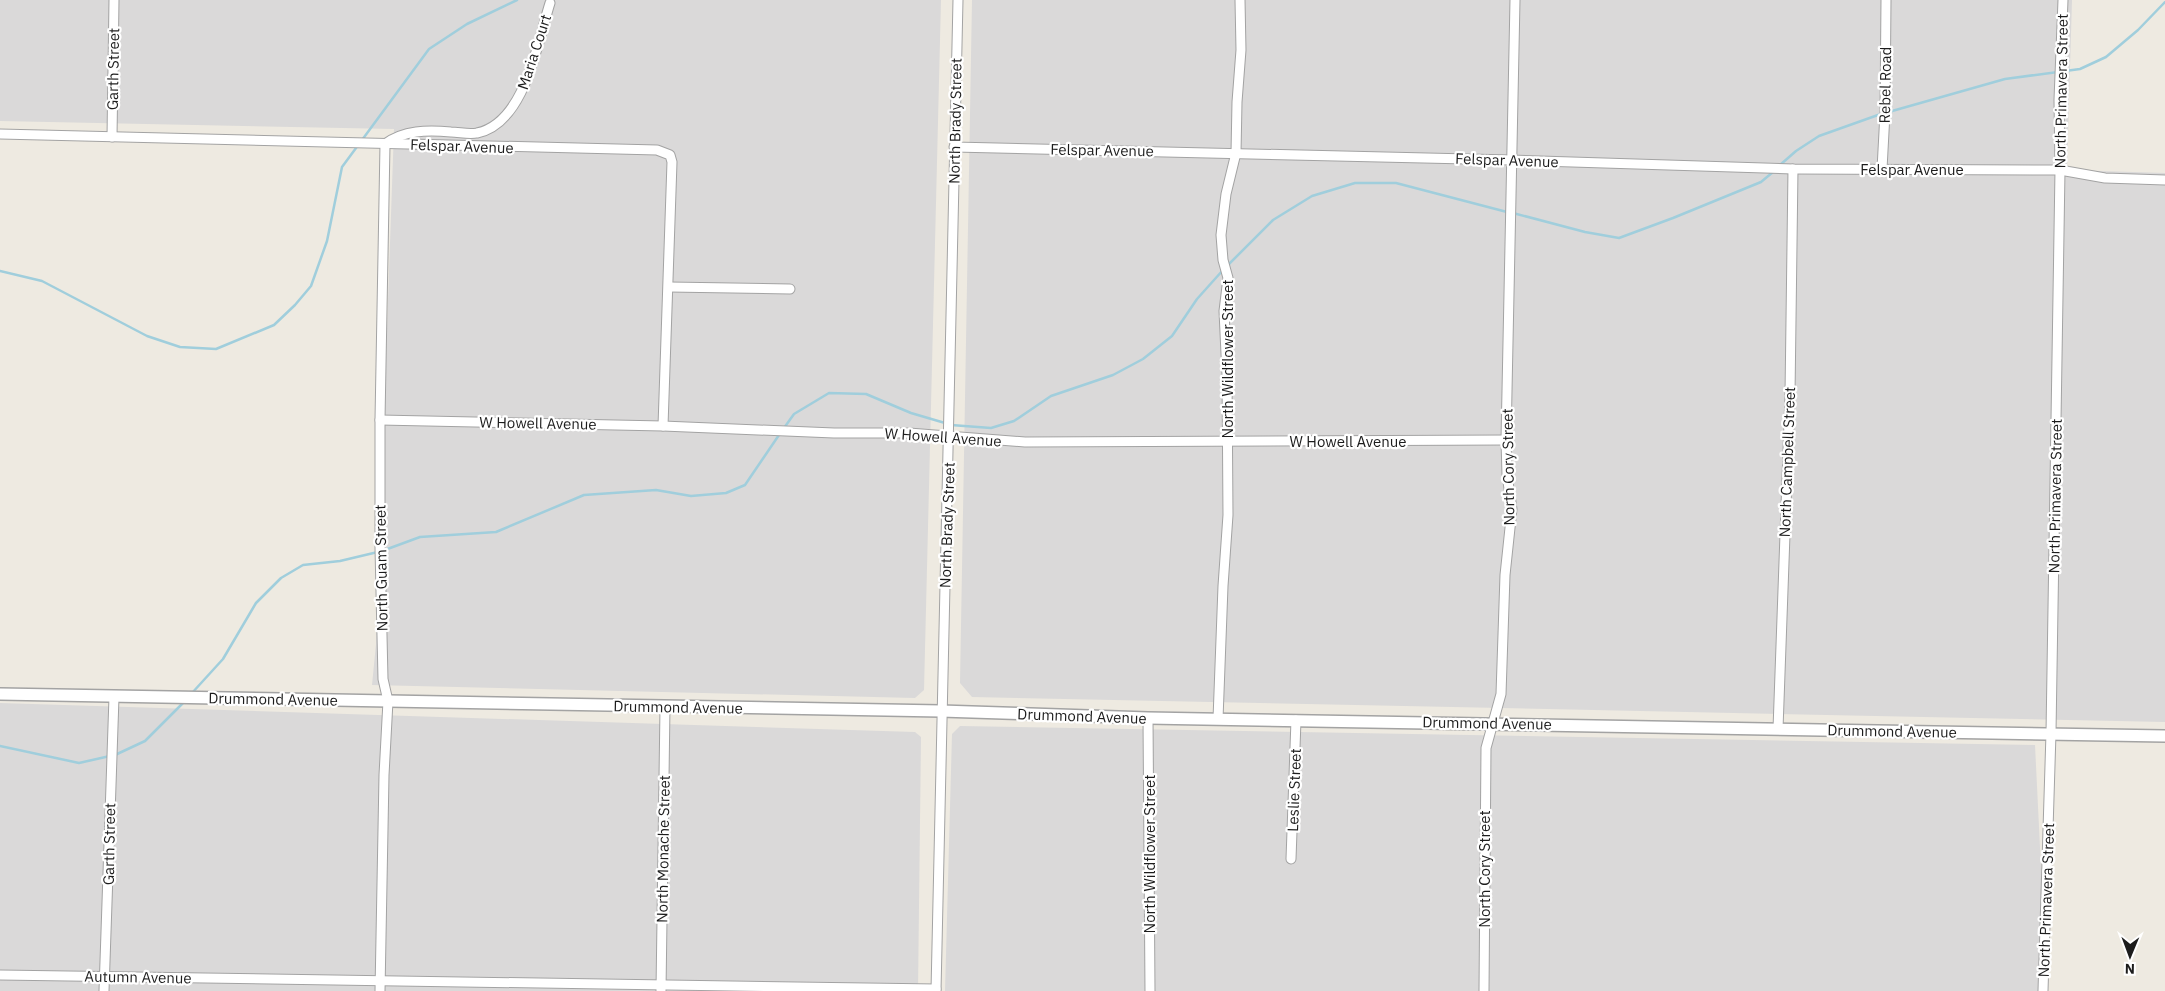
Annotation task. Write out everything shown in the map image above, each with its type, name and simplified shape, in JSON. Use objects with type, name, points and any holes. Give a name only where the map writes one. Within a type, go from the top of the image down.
[{"type":"street","name":"Garth Street","points":[[112,137],[114,0]]},
{"type":"street","name":"North Brady Street","points":[[936,990],[958,0]]},
{"type":"street","name":"North Wildflower Street","points":[[1218,719],[1228,514],[1224,311],[1228,278],[1223,260],[1221,235],[1226,194],[1236,153],[1241,50],[1240,0]]},
{"type":"street","name":"North Cory Street","points":[[1484,991],[1486,748],[1501,694],[1505,575],[1512,509],[1507,475],[1506,440],[1515,0]]},
{"type":"street","name":"Rebel Road","points":[[1882,169],[1885,113],[1886,0]]},
{"type":"street","name":"North Primavera Street","points":[[2043,991],[2051,733],[2060,170],[2059,100],[2063,0]]},
{"type":"street","name":"Maria Court","points":[[385,144],[414,131],[432,130],[476,134],[496,126],[510,112],[522,92],[550,3]]},
{"type":"street","name":"Felspar Avenue","points":[[0,134],[657,150],[670,155],[672,162],[668,287]]},
{"type":"street","name":"North Guam Street","points":[[380,991],[384,775],[388,701],[383,679],[380,548],[380,420],[385,144]]},
{"type":"street","name":"Felspar Avenue","points":[[954,147],[1511,160],[1793,169],[2060,170],[2105,178],[2165,180]]},
{"type":"street","name":"North Campbell Street","points":[[1778,729],[1790,394],[1793,169]]},
{"type":"street","points":[[663,426],[668,287],[790,289]]},
{"type":"street","name":"W Howell Avenue","points":[[380,420],[909,434],[1025,442],[1506,440]]},
{"type":"street","name":"Drummond Avenue","points":[[0,694],[941,711],[1148,718],[2165,736]]},
{"type":"street","name":"Garth Street","points":[[104,991],[114,696]]},
{"type":"street","name":"North Monache Street","points":[[662,988],[665,707]]},
{"type":"street","name":"North Wildflower Street","points":[[1148,718],[1150,991]]},
{"type":"street","name":"Leslie Street","points":[[1291,859],[1296,720]]},
{"type":"street","name":"Autumn Avenue","points":[[0,975],[381,980],[662,988],[936,990]]},
{"type":"shaded area","points":[[0,0],[941,0],[924,690],[915,698],[372,685],[376,644],[394,129],[0,121]]},
{"type":"shaded area","points":[[972,0],[2072,0],[2067,170],[2165,173],[2165,722],[972,697],[960,683]]},
{"type":"shaded area","points":[[0,703],[915,732],[921,737],[918,991],[0,991]]},
{"type":"shaded area","points":[[960,726],[2035,745],[2047,991],[945,991],[952,734]]},
{"type":"waterway","points":[[362,140],[429,49],[467,24],[517,0]]},
{"type":"waterway","points":[[1780,165],[1796,151],[1819,136],[1878,115],[2005,79],[2080,69],[2106,57],[2138,30],[2165,2]]},
{"type":"waterway","points":[[0,271],[42,281],[147,336],[180,347],[216,349],[274,325],[311,286],[327,241],[342,167],[359,144]]},
{"type":"waterway","points":[[1513,213],[1585,232],[1619,238],[1761,182],[1773,172]]},
{"type":"waterway","points":[[1227,266],[1273,220],[1312,196],[1355,183],[1396,183],[1507,212]]},
{"type":"waterway","points":[[951,425],[991,428],[1014,421],[1051,396],[1113,375],[1143,359],[1172,336],[1197,299],[1223,270]]},
{"type":"waterway","points":[[784,428],[794,414],[829,393],[866,394],[911,413],[945,423]]},
{"type":"waterway","points":[[192,693],[223,659],[256,603],[281,578],[303,565],[340,561],[382,551],[420,537],[496,532],[584,495],[656,490],[691,496],[726,493],[745,485],[781,432]]},
{"type":"waterway","points":[[115,755],[145,741],[185,701]]},
{"type":"waterway","points":[[0,746],[79,763],[110,756]]}]
